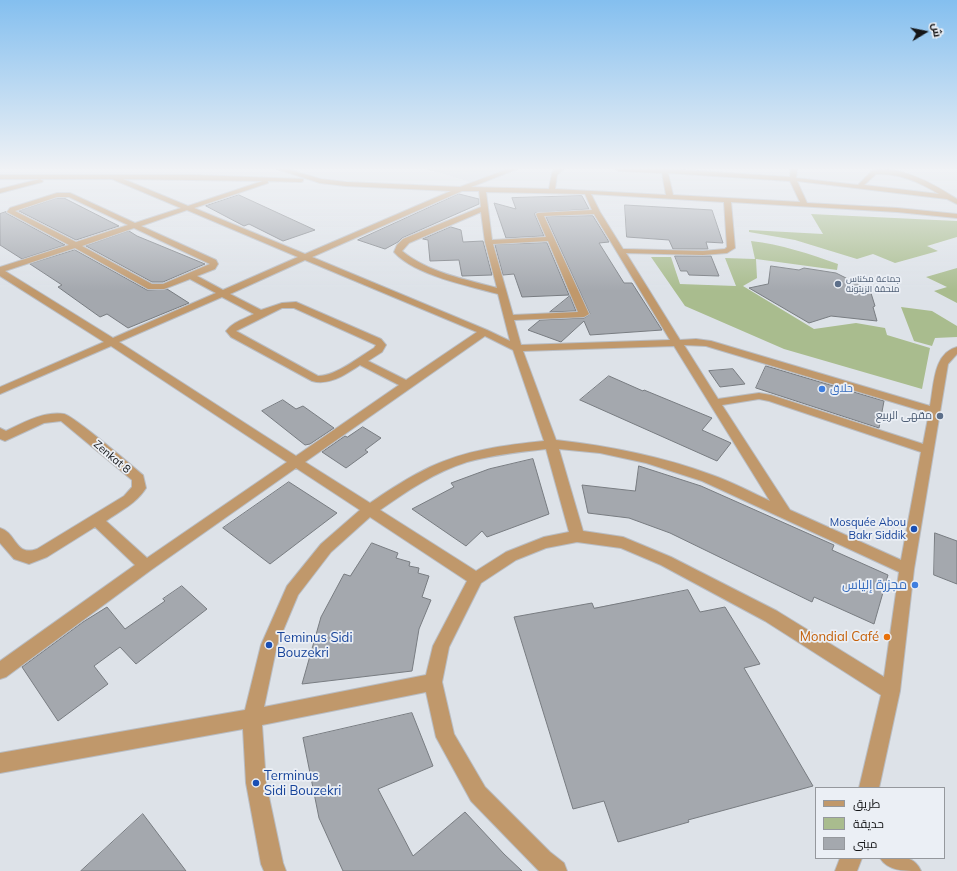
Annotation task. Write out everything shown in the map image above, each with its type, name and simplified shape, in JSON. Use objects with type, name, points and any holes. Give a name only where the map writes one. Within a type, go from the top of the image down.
[{"type":"street","points":[[12,210],[12,212],[151,287],[164,286],[212,267],[214,264],[213,262],[100,210]]},
{"type":"street","points":[[0,271],[181,210]]},
{"type":"street","points":[[190,210],[484,332],[516,348],[696,342],[715,346],[934,411]]},
{"type":"street","points":[[0,391],[414,210]]},
{"type":"street","points":[[480,210],[406,241],[400,247],[398,252],[408,260],[430,270],[501,292]]},
{"type":"street","points":[[484,210],[489,242],[516,348],[551,444],[577,536]]},
{"type":"street","points":[[621,251],[703,253],[727,251],[731,248],[728,210]]},
{"type":"street","points":[[892,210],[957,212]]},
{"type":"street","points":[[897,210],[957,216]]},
{"type":"street","points":[[508,318],[584,314],[540,214],[596,212],[676,343],[786,513]]},
{"type":"street","points":[[489,242],[551,239]]},
{"type":"street","points":[[0,271],[298,462],[476,579]]},
{"type":"street","points":[[190,276],[220,294],[261,314]]},
{"type":"street","points":[[288,304],[296,305],[378,341],[381,345],[378,350],[332,377],[323,380],[316,379],[230,332],[234,327],[261,314],[279,306],[288,304]]},
{"type":"street","points":[[0,671],[146,566],[484,332]]},
{"type":"street","points":[[869,787],[891,691],[907,569],[943,364],[951,353],[957,350]]},
{"type":"street","points":[[360,361],[407,385]]},
{"type":"street","points":[[715,403],[759,396],[771,398],[927,450]]},
{"type":"street","name":"Zenkat 8","points":[[2,436],[39,420],[54,416],[64,418],[138,478],[139,488],[128,499],[96,520]]},
{"type":"street","points":[[275,871],[272,864],[256,783],[252,718],[269,645],[292,591],[326,548],[369,510],[401,489],[435,470],[463,459],[501,450],[551,444],[600,449],[648,459],[707,478],[907,569]]},
{"type":"street","points":[[0,533],[18,555],[29,558],[42,553],[96,520],[146,566]]},
{"type":"street","points":[[556,871],[542,860],[478,794],[445,737],[433,682],[441,646],[476,579],[511,556],[544,543],[577,536],[623,544],[666,561],[771,616],[891,691]]},
{"type":"street","points":[[0,764],[252,718],[433,682]]},
{"type":"street","points":[[846,871],[851,859]]},
{"type":"street","points":[[892,859],[910,871]]},
{"type":"green space","points":[[811,214],[957,221],[957,237],[927,246],[938,251],[895,263],[873,254],[857,259],[795,240],[749,232],[749,230],[823,234]]},
{"type":"green space","points":[[751,241],[784,247],[838,264],[837,270],[756,259],[757,278],[743,286],[814,329],[856,323],[885,328],[887,335],[930,348],[922,389],[784,349],[685,306],[651,257],[671,257],[680,284],[736,286],[725,258],[755,259]]},
{"type":"green space","points":[[957,268],[957,303],[934,291],[947,287],[926,277]]},
{"type":"green space","points":[[901,307],[932,311],[957,326],[957,337],[935,338],[932,346],[914,341]]},
{"type":"building","points":[[23,210],[87,210],[119,226],[76,240],[19,211]]},
{"type":"building","points":[[213,210],[271,210],[315,230],[283,241],[249,224],[244,226]]},
{"type":"building","points":[[425,210],[466,210],[402,238],[385,249],[358,240]]},
{"type":"building","points":[[496,210],[580,210],[535,213],[544,236],[506,238]]},
{"type":"building","points":[[625,210],[712,210],[723,243],[706,242],[708,249],[673,249],[669,240],[627,237]]},
{"type":"building","points":[[6,212],[65,245],[22,259],[0,245],[0,214]]},
{"type":"building","points":[[593,216],[609,242],[599,243],[624,283],[632,283],[662,330],[590,335],[584,321],[561,342],[528,330],[540,320],[584,318],[590,314],[546,217]]},
{"type":"building","points":[[451,227],[461,230],[463,242],[483,241],[492,275],[462,276],[459,260],[430,261],[428,240],[423,239]]},
{"type":"building","points":[[129,231],[137,236],[205,264],[163,282],[152,282],[86,246]]},
{"type":"building","points":[[547,243],[569,295],[522,297],[514,274],[503,275],[495,245]]},
{"type":"building","points":[[75,250],[147,290],[167,289],[189,303],[128,328],[107,314],[100,317],[58,287],[62,285],[30,264]]},
{"type":"building","points":[[675,256],[711,256],[719,276],[689,275],[687,271],[681,271]]},
{"type":"building","points":[[771,266],[799,270],[804,268],[836,273],[870,290],[875,306],[873,307],[877,321],[831,316],[809,323],[749,288],[768,284]]},
{"type":"building","points":[[570,296],[576,311],[550,312]]},
{"type":"building","points":[[766,366],[884,401],[879,428],[756,388]]},
{"type":"building","points":[[733,369],[745,384],[720,387],[709,371]]},
{"type":"building","points":[[609,376],[712,418],[702,430],[731,443],[717,461],[580,400]]},
{"type":"building","points":[[283,400],[296,409],[303,406],[334,428],[310,444],[305,445],[262,411]]},
{"type":"building","points":[[363,427],[381,438],[365,450],[368,452],[346,468],[322,452],[345,436],[347,437]]},
{"type":"building","points":[[533,459],[549,514],[487,537],[482,531],[466,546],[412,509],[454,487],[451,483],[489,469]]},
{"type":"building","points":[[639,466],[701,486],[834,545],[832,550],[888,575],[874,624],[814,597],[812,602],[670,533],[629,518],[588,513],[582,485],[635,491]]},
{"type":"building","points":[[289,482],[337,513],[270,564],[223,528]]},
{"type":"building","points":[[935,533],[957,541],[957,584],[934,575]]},
{"type":"building","points":[[372,543],[398,553],[396,558],[410,562],[409,566],[419,568],[418,573],[429,576],[422,597],[431,600],[419,629],[412,671],[302,684],[321,617],[344,574],[350,576]]},
{"type":"building","points":[[182,586],[207,609],[136,664],[120,647],[94,666],[108,684],[58,721],[22,667],[83,622],[107,607],[125,629],[165,601],[163,599]]},
{"type":"building","points":[[688,590],[700,612],[725,607],[760,664],[744,668],[813,786],[688,820],[689,822],[618,842],[604,801],[573,809],[514,617],[592,603],[594,608]]},
{"type":"building","points":[[412,713],[433,766],[378,789],[413,856],[465,812],[522,871],[343,871],[319,818],[303,738]]},
{"type":"building","points":[[143,814],[186,871],[81,871]]},
{"type":"place","name":"جماعة مكناس ملحقة الزيتونة","points":[[838,284]]},
{"type":"place","name":"حلاق","points":[[822,389]]},
{"type":"place","name":"مقهى الربيع","points":[[940,416]]},
{"type":"place","name":"Mosquée Abou Bakr Siddik","points":[[914,529]]},
{"type":"place","name":"مجزرة إلياس","points":[[915,585]]},
{"type":"place","name":"Mondial Café","points":[[887,637]]},
{"type":"place","name":"Teminus Sidi Bouzekri","points":[[269,645]]},
{"type":"place","name":"Terminus Sidi Bouzekri","points":[[256,783]]}]
